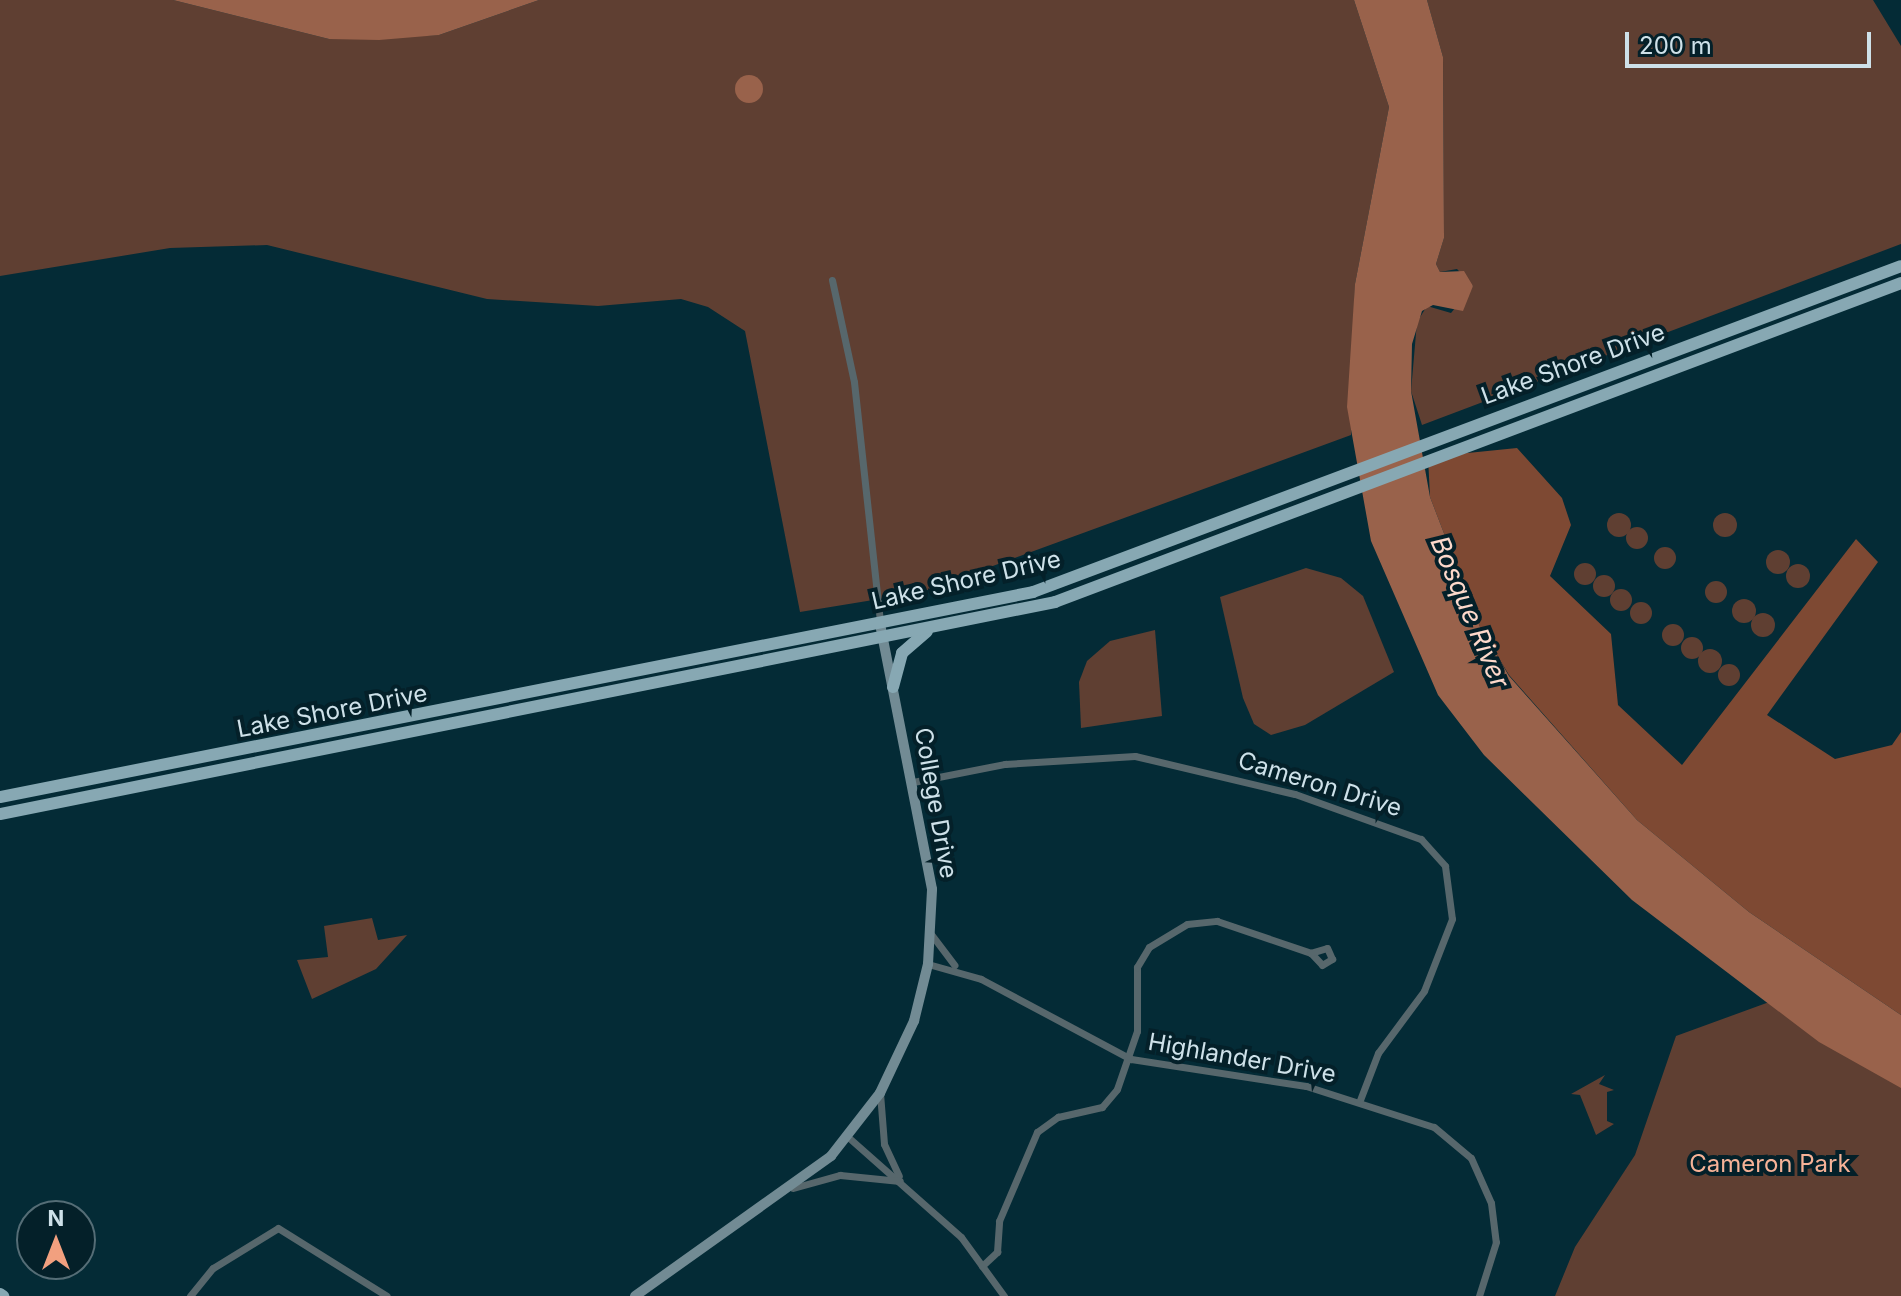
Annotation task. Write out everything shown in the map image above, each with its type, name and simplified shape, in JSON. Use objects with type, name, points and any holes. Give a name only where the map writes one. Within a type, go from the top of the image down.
[{"type":"main road","name":"Lake Shore Drive","points":[[0,797],[880,623],[1056,585],[1330,477],[1901,266]]},
{"type":"main road","name":"Lake Shore Drive","points":[[0,814],[930,628],[1076,595],[1901,283]]},
{"type":"main road","points":[[893,687],[902,653],[930,628]]},
{"type":"street","points":[[832,280],[854,382],[880,623]]},
{"type":"street","name":"College Drive","points":[[635,1296],[793,1188],[848,1137],[880,1093],[905,1044],[928,964],[931,934],[929,864],[880,623]]},
{"type":"street","name":"Cameron Drive","points":[[913,782],[1005,764],[1135,756],[1295,794],[1421,839],[1445,866],[1452,919],[1424,991],[1378,1053],[1360,1100]]},
{"type":"street","points":[[982,1266],[997,1252],[999,1221],[1037,1132],[1058,1117],[1102,1107],[1128,1058],[1140,1013],[1137,967],[1173,929],[1217,921],[1311,953]]},
{"type":"street","name":"Highlander Drive","points":[[931,934],[941,955],[963,970],[1128,1058],[1360,1100],[1434,1127],[1471,1158],[1495,1226],[1479,1296]]},
{"type":"street","name":"Highlander Drive","points":[[928,964],[963,970]]},
{"type":"street","points":[[880,1093],[884,1144],[902,1181]]},
{"type":"street","points":[[848,1137],[902,1181],[982,1266],[1004,1296]]},
{"type":"street","points":[[793,1188],[840,1175],[902,1181]]},
{"type":"street","points":[[190,1296],[213,1268],[278,1228],[387,1296]]},
{"type":"green space","points":[[0,0],[173,0],[329,39],[439,35],[539,0],[1354,0],[1389,107],[1355,284],[1351,435],[922,592],[800,612],[745,331],[708,307],[681,299],[598,306],[487,299],[267,245],[170,248],[0,276]]},
{"type":"green space","points":[[1427,0],[1873,0],[1901,46],[1901,244],[1422,425],[1411,391],[1417,322],[1427,306],[1451,313],[1473,286],[1457,269],[1440,272],[1436,264],[1444,238],[1443,57]]},
{"type":"green space","points":[[1619,513],[1627,517],[1631,525],[1627,533],[1619,537],[1611,533],[1607,525],[1611,517]]},
{"type":"green space","points":[[1725,513],[1733,517],[1737,525],[1733,533],[1725,537],[1717,533],[1713,525],[1717,517]]},
{"type":"green space","points":[[1633,527],[1641,527],[1648,538],[1641,549],[1633,549],[1626,542],[1626,534]]},
{"type":"green space","points":[[1661,547],[1669,547],[1676,558],[1669,569],[1661,569],[1654,562],[1654,554]]},
{"type":"green space","points":[[1778,550],[1786,554],[1790,562],[1786,570],[1778,574],[1770,570],[1766,562],[1770,554]]},
{"type":"green space","points":[[1581,563],[1589,563],[1596,574],[1589,585],[1581,585],[1574,578],[1574,570]]},
{"type":"green space","points":[[1798,564],[1806,568],[1810,576],[1806,584],[1798,588],[1790,584],[1786,576],[1790,568]]},
{"type":"green space","points":[[1306,568],[1341,578],[1363,596],[1394,672],[1305,725],[1271,735],[1254,724],[1243,698],[1220,597]]},
{"type":"green space","points":[[1600,575],[1608,575],[1615,586],[1608,597],[1600,597],[1593,590],[1593,582]]},
{"type":"green space","points":[[1712,581],[1720,581],[1727,592],[1720,603],[1712,603],[1705,596],[1705,588]]},
{"type":"green space","points":[[1617,589],[1625,589],[1632,600],[1625,611],[1617,611],[1610,604],[1610,596]]},
{"type":"green space","points":[[1744,599],[1752,603],[1756,611],[1752,619],[1744,623],[1736,619],[1732,611],[1736,603]]},
{"type":"green space","points":[[1637,602],[1645,602],[1652,613],[1645,624],[1637,624],[1630,617],[1630,609]]},
{"type":"green space","points":[[1763,613],[1771,617],[1775,625],[1771,633],[1763,637],[1755,633],[1751,625],[1755,617]]},
{"type":"green space","points":[[1669,624],[1677,624],[1684,635],[1677,646],[1669,646],[1662,639],[1662,631]]},
{"type":"green space","points":[[1155,630],[1162,716],[1081,728],[1079,682],[1087,661],[1110,641]]},
{"type":"green space","points":[[1688,637],[1696,637],[1703,648],[1696,659],[1688,659],[1681,652],[1681,644]]},
{"type":"green space","points":[[1710,649],[1718,653],[1722,661],[1718,669],[1710,673],[1702,669],[1698,661],[1702,653]]},
{"type":"green space","points":[[1725,664],[1733,664],[1740,675],[1733,686],[1725,686],[1718,679],[1718,671]]},
{"type":"green space","points":[[372,918],[378,940],[407,935],[376,969],[312,999],[297,960],[328,957],[324,926]]},
{"type":"green space","name":"Cameron Park","points":[[1772,1001],[1901,1085],[1901,1296],[1555,1296],[1575,1247],[1635,1155],[1676,1036]]},
{"type":"green space","points":[[1605,1075],[1599,1084],[1614,1090],[1607,1092],[1607,1121],[1614,1124],[1596,1135],[1580,1095],[1571,1094]]},
{"type":"shaded area","points":[[1517,448],[1562,498],[1571,525],[1550,576],[1611,634],[1618,705],[1682,765],[1856,539],[1878,562],[1767,715],[1835,759],[1892,745],[1901,732],[1901,1015],[1749,912],[1637,820],[1509,675],[1480,627],[1430,497],[1428,457]]},
{"type":"water","points":[[173,0],[539,0],[439,35],[379,40],[329,39]]},
{"type":"water","name":"Bosque River","points":[[1354,0],[1427,0],[1443,57],[1444,238],[1436,264],[1440,272],[1464,271],[1473,286],[1463,311],[1433,305],[1422,311],[1412,344],[1411,391],[1430,497],[1480,627],[1509,676],[1637,820],[1749,912],[1901,1015],[1901,1088],[1819,1042],[1632,900],[1484,755],[1438,695],[1371,541],[1347,407],[1355,284],[1389,107]]},
{"type":"water","points":[[749,75],[759,79],[763,89],[759,99],[749,103],[739,99],[735,89],[739,79]]}]
